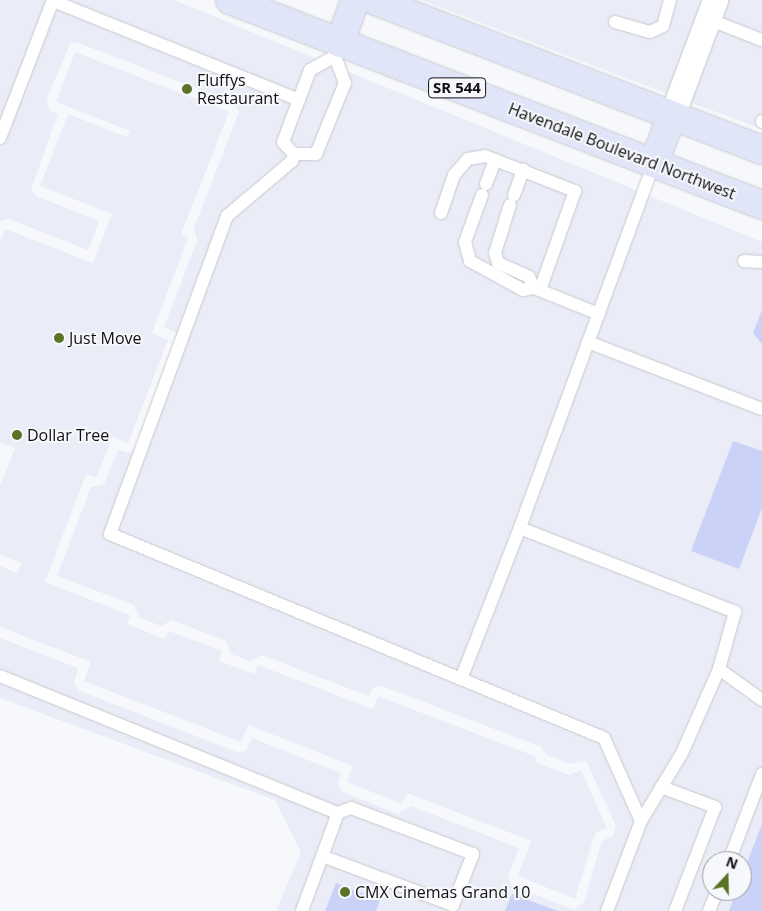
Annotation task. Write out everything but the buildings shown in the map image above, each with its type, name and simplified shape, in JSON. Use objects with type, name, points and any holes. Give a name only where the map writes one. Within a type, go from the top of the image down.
[{"type":"main road","name":"Havendale Boulevard Northwest","points":[[230,0],[338,49],[762,205]]},
{"type":"main road","points":[[338,49],[355,0]]},
{"type":"main road","points":[[373,0],[762,150]]},
{"type":"main road","points":[[654,164],[672,115]]},
{"type":"street","points":[[672,115],[712,10]]},
{"type":"lane","points":[[0,138],[53,0],[299,100]]},
{"type":"lane","points":[[615,22],[650,32],[663,26],[670,0]]},
{"type":"lane","points":[[712,10],[762,40]]},
{"type":"lane","points":[[338,49],[345,83],[316,154],[294,154],[283,142],[310,70],[338,49]]},
{"type":"lane","points":[[294,154],[292,161],[227,216],[110,534],[604,738],[641,821]]},
{"type":"lane","points":[[441,213],[454,175],[468,159],[495,160],[575,191],[537,289]]},
{"type":"lane","points":[[495,160],[465,242],[470,261],[523,290],[537,289],[599,314]]},
{"type":"lane","points":[[462,679],[520,528],[654,164]]},
{"type":"lane","points":[[523,170],[496,253],[498,263],[529,277],[537,289]]},
{"type":"lane","points":[[744,261],[762,262]]},
{"type":"lane","points":[[588,342],[762,409]]},
{"type":"lane","points":[[520,528],[735,612],[719,669],[682,753],[641,821],[607,911]]},
{"type":"lane","points":[[719,669],[762,700]]},
{"type":"lane","points":[[0,676],[338,812],[351,808],[473,854],[453,905],[322,856]]},
{"type":"lane","points":[[732,851],[762,774]]},
{"type":"lane","points":[[661,787],[715,807],[675,911]]},
{"type":"lane","points":[[302,911],[338,812]]},
{"type":"shaded area","points":[[0,0],[174,0],[762,242],[762,911],[276,911],[301,852],[275,800],[0,698],[0,638],[78,668],[74,684],[80,691],[237,752],[246,751],[252,738],[341,773],[338,785],[343,792],[398,814],[411,806],[519,848],[508,876],[511,885],[574,910],[584,902],[602,841],[613,836],[616,826],[586,761],[570,764],[547,755],[541,747],[382,686],[374,687],[368,696],[262,655],[250,661],[231,654],[226,641],[172,620],[161,626],[140,618],[134,605],[57,576],[91,487],[104,484],[118,450],[130,453],[137,446],[178,339],[176,333],[164,327],[197,241],[194,228],[239,112],[232,102],[76,42],[70,44],[47,98],[49,110],[58,114],[31,189],[36,196],[99,221],[88,250],[9,219],[0,221]]},
{"type":"shaded area","points":[[421,0],[703,0],[668,94]]},
{"type":"shaded area","points":[[727,0],[762,0],[762,129],[689,102]]},
{"type":"shaded area","points":[[75,52],[229,112],[181,234],[188,238],[152,333],[168,340],[128,443],[112,437],[97,477],[86,474],[45,582],[130,615],[127,624],[165,639],[169,631],[222,651],[219,661],[255,674],[258,665],[373,709],[378,696],[537,757],[535,762],[569,775],[581,770],[607,828],[595,833],[575,899],[518,876],[531,841],[407,793],[402,804],[347,782],[353,766],[248,725],[241,742],[84,681],[91,662],[0,627],[0,566],[17,573],[22,563],[0,555],[0,486],[15,448],[0,442],[0,242],[5,229],[93,263],[112,214],[40,186],[68,114],[127,137],[130,131],[56,102]]},
{"type":"place","name":"Fluffys Restaurant","points":[[187,89]]},
{"type":"place","name":"Just Move","points":[[59,338]]},
{"type":"place","name":"Dollar Tree","points":[[17,435]]},
{"type":"place","name":"CMX Cinemas Grand 10","points":[[345,892]]}]
